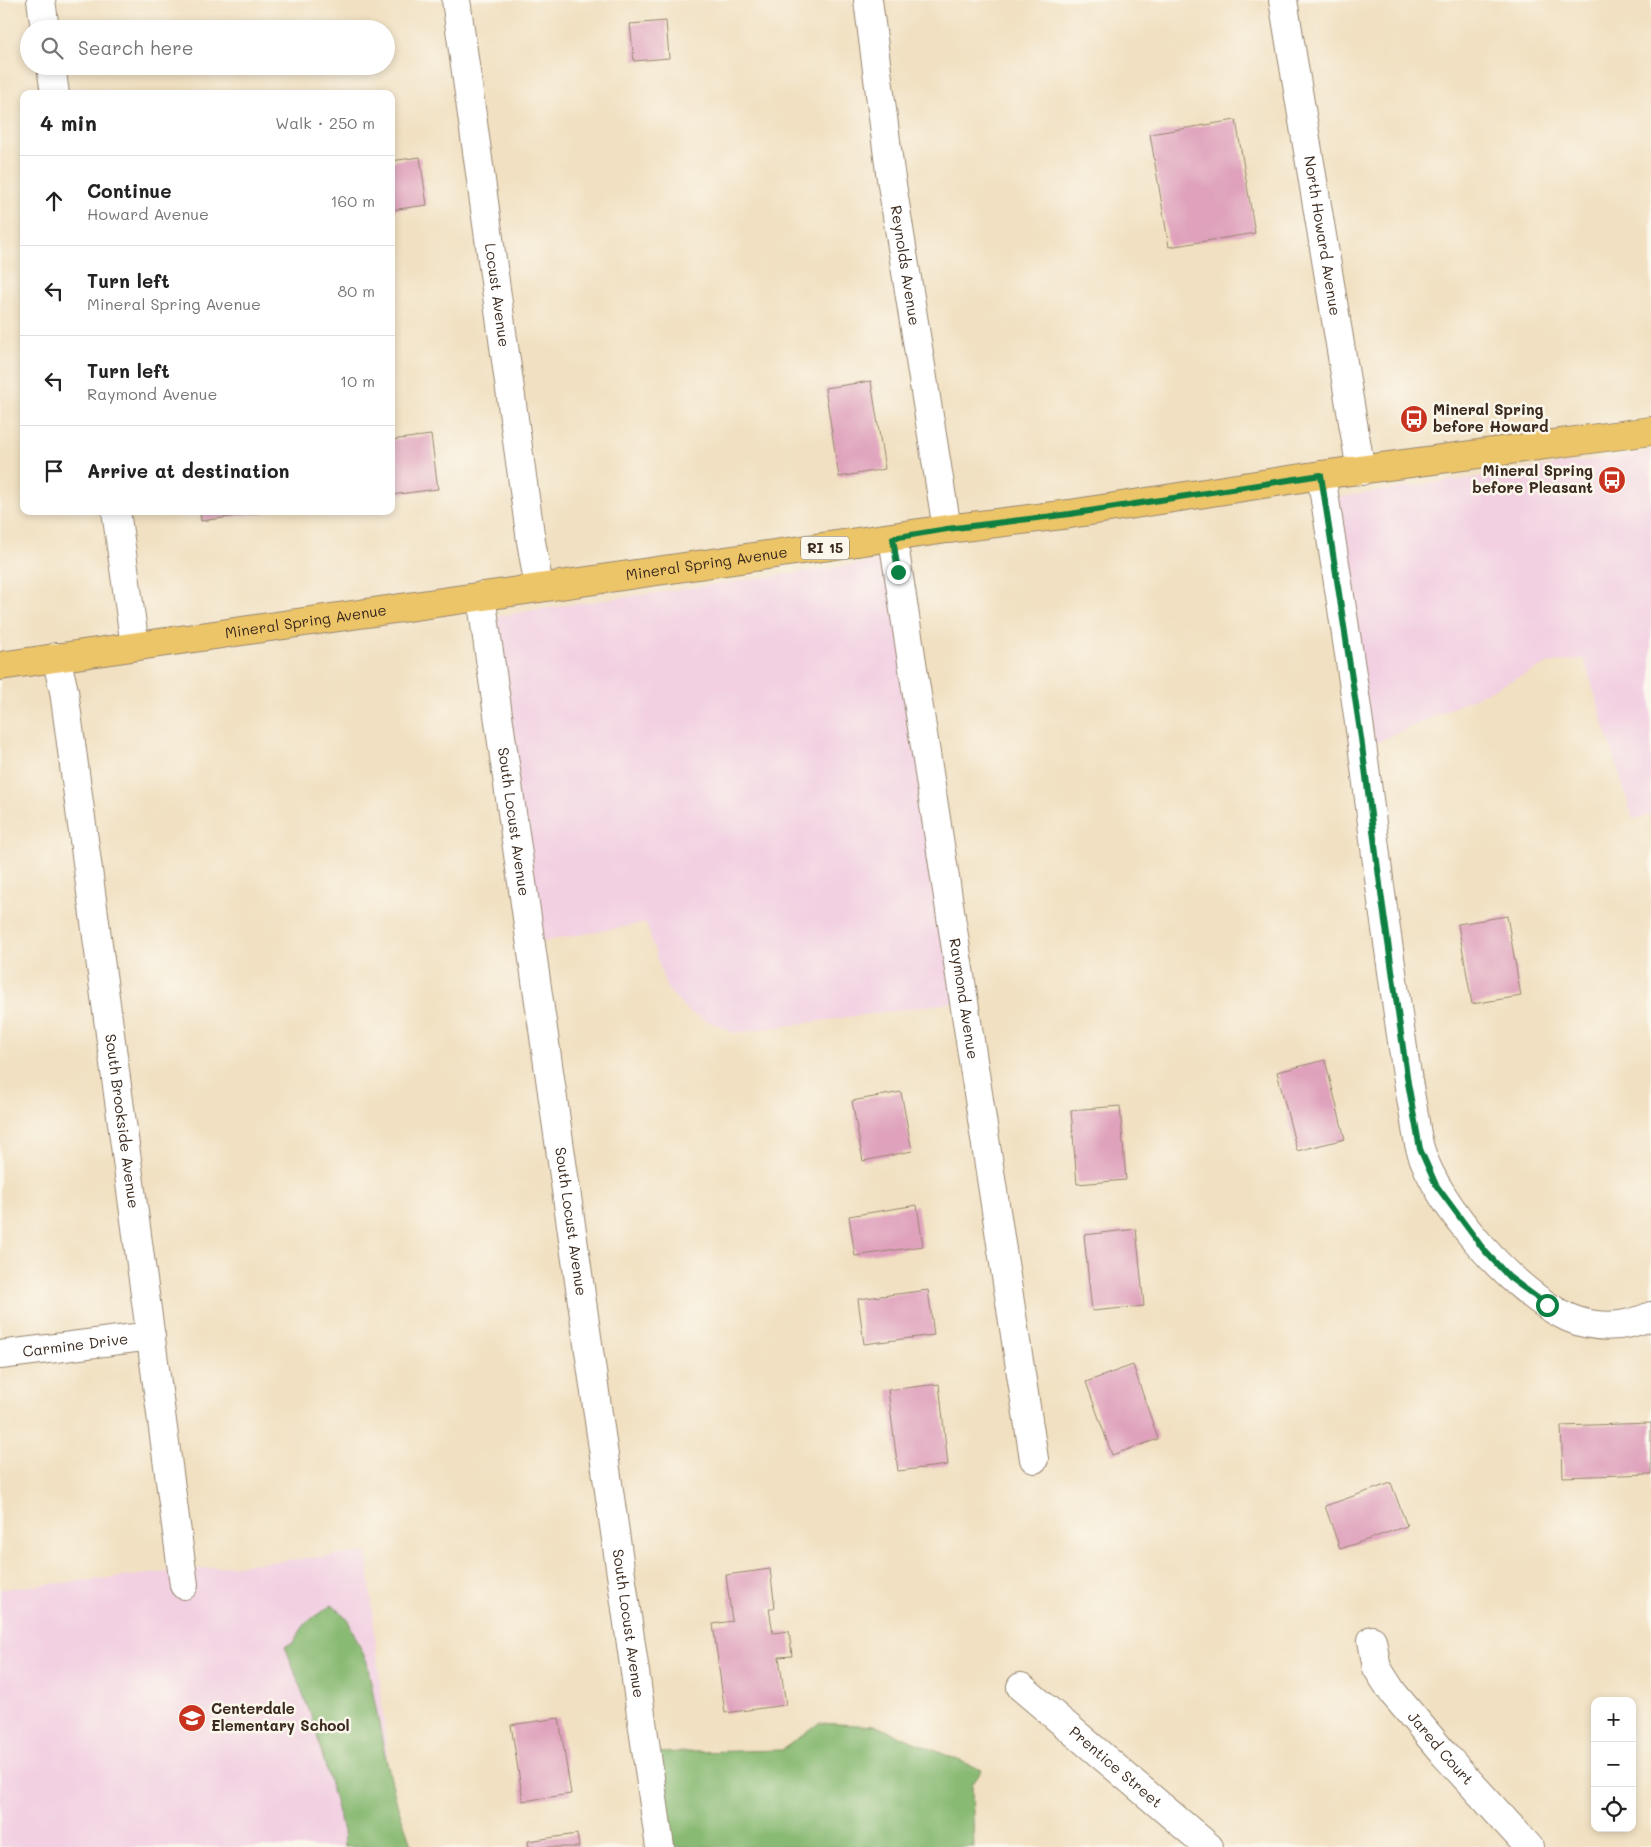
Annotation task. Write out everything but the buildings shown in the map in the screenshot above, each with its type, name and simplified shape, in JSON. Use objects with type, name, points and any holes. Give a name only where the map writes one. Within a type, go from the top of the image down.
[{"type":"main road","name":"Mineral Spring Avenue","points":[[0,666],[947,529],[1070,514],[1321,475],[1651,431]]},
{"type":"street","points":[[41,0],[44,20]]},
{"type":"street","name":"Locust Avenue","points":[[456,0],[539,588]]},
{"type":"street","name":"Reynolds Avenue","points":[[868,0],[890,172],[947,529]]},
{"type":"street","name":"North Howard Avenue","points":[[1283,0],[1361,471]]},
{"type":"street","points":[[51,75],[53,90]]},
{"type":"street","points":[[1321,475],[1361,738],[1408,1083],[1420,1149],[1436,1185],[1484,1250],[1509,1277],[1547,1305],[1569,1318],[1591,1324],[1617,1326],[1641,1321],[1651,1316]]},
{"type":"street","points":[[117,515],[135,646]]},
{"type":"street","name":"Raymond Avenue","points":[[893,538],[1034,1459]]},
{"type":"street","name":"South Locust Avenue","points":[[481,596],[660,1847]]},
{"type":"street","name":"South Brookside Avenue","points":[[56,657],[64,691],[95,936],[184,1585]]},
{"type":"street","name":"Carmine Drive","points":[[0,1355],[151,1336]]},
{"type":"street","name":"Jared Court","points":[[1372,1640],[1377,1668],[1393,1694],[1528,1847]]},
{"type":"street","name":"Prentice Street","points":[[1021,1687],[1209,1847]]},
{"type":"shaded area","points":[[1651,451],[1651,815],[1633,819],[1584,659],[1550,663],[1352,754],[1320,500]]},
{"type":"shaded area","points":[[887,560],[956,1002],[734,1033],[687,1011],[666,987],[646,923],[527,944],[483,619],[534,610]]},
{"type":"shaded area","name":"Centerdale Elementary School","points":[[367,1552],[396,1847],[0,1847],[0,1589]]},
{"type":"green space","points":[[332,1605],[347,1618],[367,1662],[384,1750],[397,1804],[412,1847],[344,1847],[343,1831],[313,1721],[285,1646],[293,1643],[306,1622]]},
{"type":"green space","points":[[819,1723],[876,1726],[982,1770],[972,1785],[974,1847],[650,1847],[644,1753],[782,1750]]},
{"type":"place","name":"Mineral Spring before Howard","points":[[1414,419]]},
{"type":"place","name":"Mineral Spring before Pleasant","points":[[1612,480]]},
{"type":"place","name":"Centerdale Elementary School","points":[[192,1718]]},
{"type":"route","points":[[898,572],[893,538],[947,529],[1070,514],[1321,475],[1361,738],[1408,1083],[1420,1149],[1436,1185],[1484,1250],[1509,1277],[1547,1305]]}]
